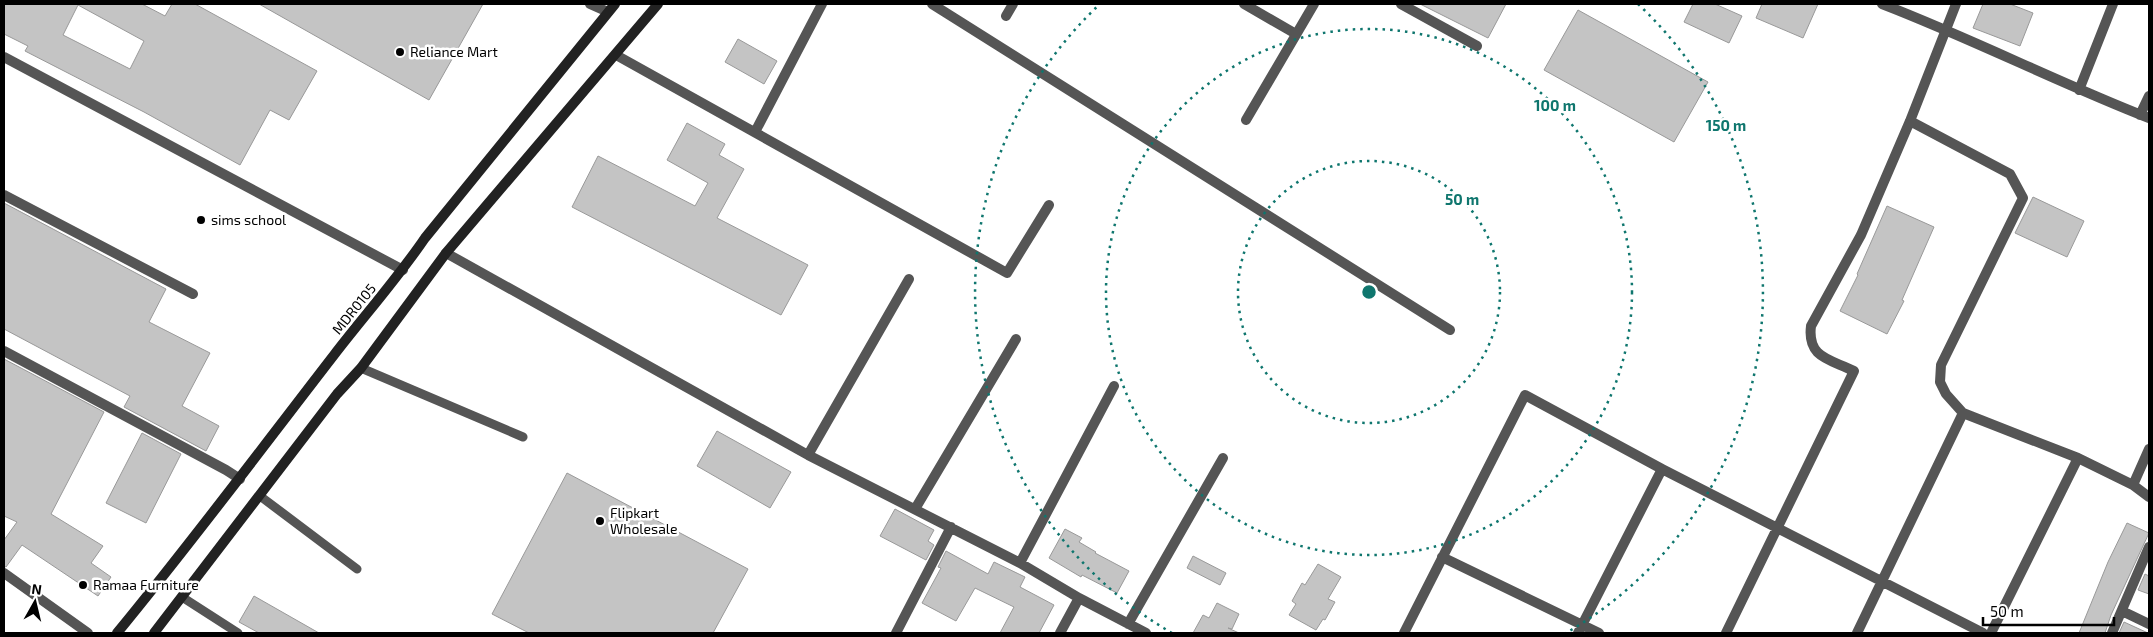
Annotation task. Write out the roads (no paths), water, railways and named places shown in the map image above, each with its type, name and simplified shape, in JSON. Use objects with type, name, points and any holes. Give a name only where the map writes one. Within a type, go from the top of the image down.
[{"type":"main road","points":[[154,633],[338,394],[361,368],[446,254],[658,4]]},
{"type":"main road","name":"MDR0105","points":[[118,633],[240,479],[335,353],[403,270],[424,238],[611,8]]},
{"type":"street","points":[[590,4],[611,8]]},
{"type":"street","points":[[755,132],[822,4]]},
{"type":"street","points":[[932,4],[1450,330]]},
{"type":"street","points":[[1006,16],[1013,4]]},
{"type":"street","points":[[1244,4],[1296,34]]},
{"type":"street","points":[[1246,120],[1314,4]]},
{"type":"street","points":[[1401,4],[1477,46]]},
{"type":"street","points":[[1882,4],[1945,28],[2079,90],[2145,116],[2149,96]]},
{"type":"street","points":[[1726,633],[1854,371],[1816,353],[1809,340],[1811,326],[1861,236],[1910,121],[1956,4]]},
{"type":"street","points":[[2079,90],[2113,4]]},
{"type":"street","points":[[616,55],[1007,273],[1049,205]]},
{"type":"street","points":[[4,57],[403,270]]},
{"type":"street","points":[[1910,121],[2010,174],[2023,198],[1941,365],[1940,382],[1946,394],[1964,413],[2078,458],[2133,485],[2149,498]]},
{"type":"street","points":[[4,195],[193,294]]},
{"type":"street","points":[[446,254],[808,455],[1020,563],[1079,598],[1146,633]]},
{"type":"street","points":[[808,455],[909,279]]},
{"type":"street","points":[[915,509],[1016,340]]},
{"type":"street","points":[[4,351],[240,479]]},
{"type":"street","points":[[1020,563],[1114,386]]},
{"type":"street","points":[[1404,633],[1524,395],[1662,469],[1983,633]]},
{"type":"street","points":[[1856,633],[1964,413]]},
{"type":"street","points":[[2133,485],[2149,449]]},
{"type":"street","points":[[1128,624],[1222,458]]},
{"type":"street","points":[[1991,633],[2078,458]]},
{"type":"street","points":[[1580,629],[1662,469]]},
{"type":"street","points":[[896,633],[951,527]]},
{"type":"street","points":[[2112,633],[2149,547]]},
{"type":"street","points":[[1442,557],[1580,629],[1599,633]]},
{"type":"street","points":[[4,573],[88,633]]},
{"type":"street","points":[[1060,633],[1079,598]]},
{"type":"street","points":[[2122,611],[2149,624]]},
{"type":"lane","points":[[361,368],[523,437]]},
{"type":"lane","points":[[260,496],[357,569]]},
{"type":"lane","points":[[182,597],[238,633]]},
{"type":"place","name":"Reliance Mart","points":[[400,52]]},
{"type":"place","name":"sims school","points":[[201,220]]},
{"type":"place","name":"Flipkart Wholesale","points":[[600,521]]},
{"type":"place","name":"Ramaa Furniture","points":[[83,585]]}]
